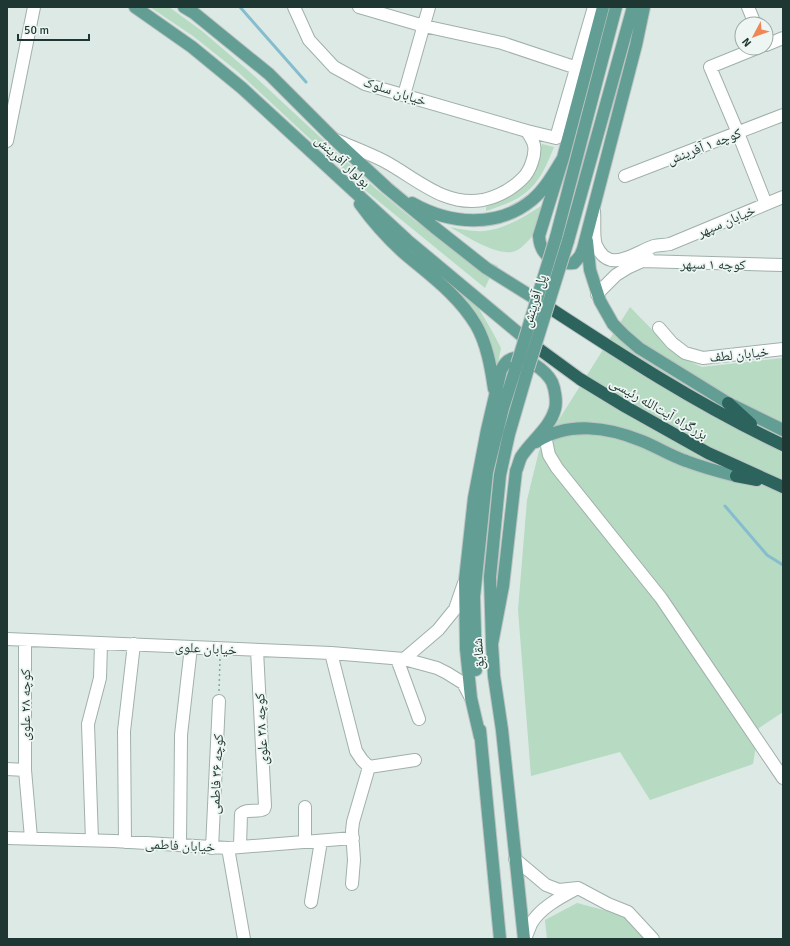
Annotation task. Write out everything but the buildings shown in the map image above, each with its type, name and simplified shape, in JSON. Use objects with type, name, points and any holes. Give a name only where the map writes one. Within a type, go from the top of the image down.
[{"type":"highway","name":"بزرگراه آیت‌الله رئیسی","points":[[542,303],[627,359],[676,389],[763,436],[783,445]]},
{"type":"highway","name":"بزرگراه آیت‌الله رئیسی","points":[[528,341],[580,378],[626,407],[708,453],[778,485]]},
{"type":"highway","points":[[728,403],[763,436]]},
{"type":"highway","points":[[736,476],[778,485]]},
{"type":"main road","name":"بولوار آفرینش","points":[[135,7],[192,46],[236,83],[407,240],[528,341]]},
{"type":"main road","name":"بولوار آفرینش","points":[[184,7],[194,13],[269,74],[334,139],[387,188],[434,227],[486,268],[542,303]]},
{"type":"main road","points":[[603,7],[563,158],[539,236],[540,246],[544,253],[554,260],[566,264],[574,263],[580,256],[636,45],[644,7]]},
{"type":"main road","name":"پل آفرینش","points":[[517,364],[556,237],[616,7]]},
{"type":"main road","name":"پل آفرینش","points":[[528,370],[568,241],[632,7]]},
{"type":"main road","points":[[387,188],[432,213],[454,219],[477,221],[493,219],[509,214],[533,200],[552,177],[563,158]]},
{"type":"main road","points":[[344,182],[370,217],[391,240],[405,254],[441,283],[469,315],[486,348],[492,378],[494,399]]},
{"type":"main road","points":[[587,231],[590,270],[597,294],[613,324],[639,348],[728,403],[783,430]]},
{"type":"main road","points":[[492,644],[503,586],[516,472],[520,458],[549,422],[555,409],[555,394],[553,383],[546,372],[523,359],[512,358],[505,362],[501,370],[494,399]]},
{"type":"main road","name":"شقایق","points":[[500,939],[480,737],[475,663],[474,597],[487,472],[503,408],[517,364]]},
{"type":"main road","name":"شقایق","points":[[524,939],[502,730],[494,676],[490,577],[500,475],[509,434],[528,370]]},
{"type":"main road","name":"شقایق","points":[[480,737],[471,698],[466,649],[465,580],[474,498],[494,399]]},
{"type":"main road","points":[[530,446],[545,436],[580,427],[613,431],[642,441],[685,461],[736,476]]},
{"type":"street","points":[[7,141],[34,7]]},
{"type":"street","name":"خیابان سلوک","points":[[294,7],[309,40],[334,67],[365,84],[556,138],[576,68]]},
{"type":"street","points":[[359,7],[424,26],[502,43],[576,68],[594,7]]},
{"type":"street","points":[[404,95],[429,7]]},
{"type":"street","points":[[738,56],[710,67],[738,132],[766,204]]},
{"type":"street","name":"کوچه ۱ آفرینش","points":[[625,176],[783,115]]},
{"type":"street","points":[[334,139],[384,161],[449,198],[465,201],[491,198],[510,188],[523,178],[530,168],[534,155],[534,144],[527,131]]},
{"type":"street","name":"خیابان سپهر","points":[[594,201],[596,244],[605,258],[616,262],[656,246],[670,244],[783,197]]},
{"type":"street","name":"خیابان سپهر","points":[[597,294],[616,275],[629,267],[659,254],[670,244]]},
{"type":"street","name":"کوچه ۱ سپهر","points":[[642,261],[783,265]]},
{"type":"street","name":"خیابان لطف","points":[[659,328],[672,344],[685,353],[703,358],[783,349]]},
{"type":"street","points":[[545,436],[549,455],[557,468],[660,598],[783,778]]},
{"type":"street","points":[[419,718],[401,659],[438,630],[455,610],[465,580]]},
{"type":"street","name":"خیابان علوی","points":[[7,639],[331,653],[401,659],[447,672],[463,683],[471,698]]},
{"type":"street","name":"کوچه ۲۸ علوی","points":[[25,640],[25,770],[31,838]]},
{"type":"street","points":[[92,840],[88,724],[100,678],[101,643]]},
{"type":"street","points":[[125,842],[124,731],[134,644]]},
{"type":"street","points":[[180,846],[182,735],[191,647]]},
{"type":"street","name":"کوچه ۳۸ علوی","points":[[240,846],[241,814],[245,811],[264,809],[257,650]]},
{"type":"street","points":[[331,653],[356,750],[362,760],[369,767]]},
{"type":"street","name":"کوچه ۳۶ فاطمی","points":[[212,848],[219,701]]},
{"type":"street","points":[[369,767],[415,760]]},
{"type":"street","points":[[352,884],[354,860],[353,822],[369,767]]},
{"type":"street","points":[[7,769],[25,770]]},
{"type":"street","points":[[305,807],[305,841]]},
{"type":"street","name":"خیابان فاطمی","points":[[7,838],[92,840],[228,848],[353,838]]},
{"type":"street","points":[[311,902],[321,841]]},
{"type":"street","points":[[228,848],[244,939]]},
{"type":"street","points":[[515,859],[546,885],[558,890],[578,888],[608,904],[628,912],[653,939]]},
{"type":"street","points":[[524,939],[532,923],[544,910],[556,900],[578,888]]},
{"type":"path","points":[[219,701],[220,648]]},
{"type":"green space","points":[[150,7],[169,7],[202,31],[251,73],[375,188],[415,221],[448,244],[498,266],[490,277],[485,288],[366,191],[237,71],[193,36]]},
{"type":"green space","points":[[542,144],[554,147],[536,182],[521,196],[486,211],[486,207],[519,190],[533,171]]},
{"type":"green space","points":[[541,206],[540,222],[535,233],[522,247],[512,252],[489,248],[450,227],[475,231],[492,230],[514,222]]},
{"type":"green space","points":[[400,242],[476,304],[501,348],[497,368],[487,334],[466,303]]},
{"type":"green space","points":[[630,307],[678,356],[702,367],[783,358],[783,712],[759,728],[753,764],[650,800],[620,752],[531,776],[518,610],[527,500],[539,451]]},
{"type":"green space","points":[[577,903],[626,916],[646,939],[547,939],[545,920]]},
{"type":"waterway","points":[[240,7],[306,82]]},
{"type":"waterway","points":[[725,506],[767,555],[783,565]]}]
